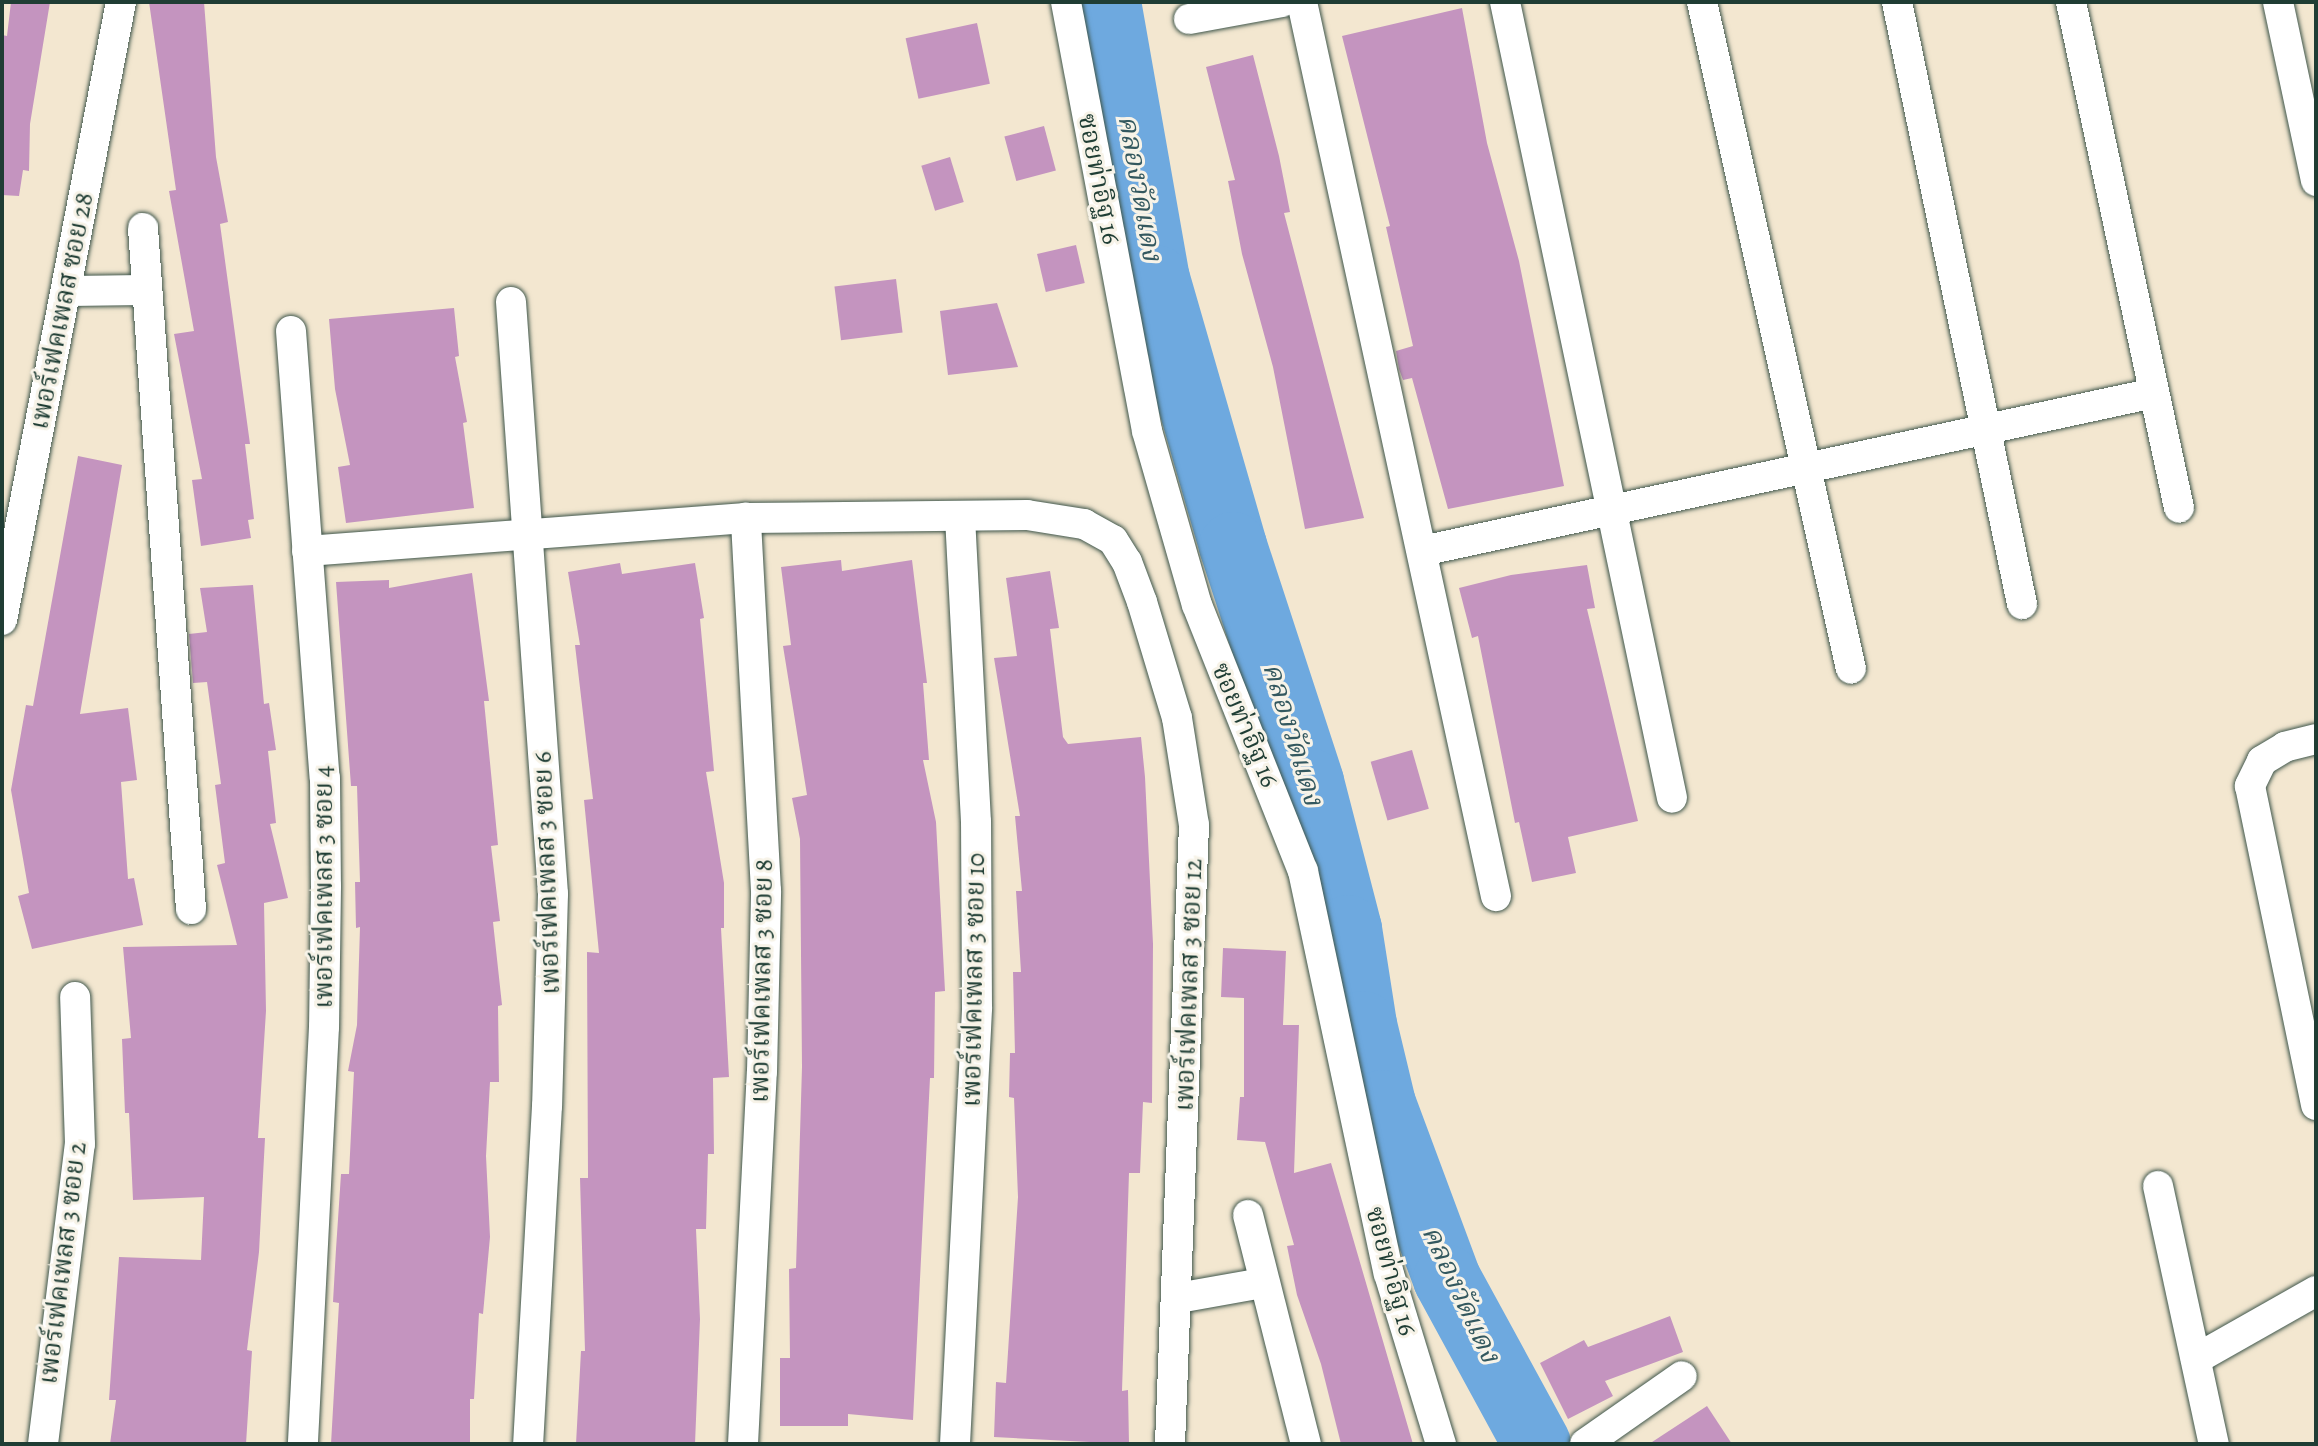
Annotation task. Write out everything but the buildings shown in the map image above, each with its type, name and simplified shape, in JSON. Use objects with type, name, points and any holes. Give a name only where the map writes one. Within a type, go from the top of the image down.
[{"type":"street","name":"เพอร์เฟคเพลส ซอย 28","points":[[2,620],[121,2]]},
{"type":"street","name":"ซอยท่าอิฐ 16","points":[[1066,2],[1147,431],[1197,605],[1303,871],[1389,1274],[1441,1444]]},
{"type":"street","points":[[1189,19],[1282,2]]},
{"type":"street","points":[[1302,2],[1496,896]]},
{"type":"street","points":[[1505,2],[1672,798]]},
{"type":"street","points":[[1702,2],[1851,668]]},
{"type":"street","points":[[1897,2],[2022,604]]},
{"type":"street","points":[[2071,2],[2179,508]]},
{"type":"street","points":[[2278,2],[2316,181]]},
{"type":"street","points":[[143,228],[191,909]]},
{"type":"street","points":[[67,291],[146,290]]},
{"type":"street","name":"เพอร์เฟคเพลส 3 ซอย 6","points":[[511,302],[553,894],[547,1106],[528,1444]]},
{"type":"street","name":"เพอร์เฟคเพลส 3 ซอย 4","points":[[291,331],[325,778],[324,1027],[303,1444]]},
{"type":"street","points":[[1422,551],[2154,393]]},
{"type":"street","name":"เพอร์เฟคเพลส 3 ซอย 12","points":[[960,516],[1027,515],[1084,524],[1113,540],[1127,562],[1177,718],[1194,825],[1178,1298],[1170,1444]]},
{"type":"street","points":[[307,551],[746,519],[960,516]]},
{"type":"street","name":"เพอร์เฟคเพลส 3 ซอย 10","points":[[955,1444],[978,1008],[976,822],[960,516]]},
{"type":"street","name":"เพอร์เฟคเพลส 3 ซอย 8","points":[[743,1444],[762,1072],[766,891],[746,519]]},
{"type":"street","points":[[2316,739],[2285,747],[2262,761],[2250,786],[2316,1105]]},
{"type":"street","name":"เพอร์เฟคเพลส 3 ซอย 2","points":[[43,1444],[80,1144],[75,997]]},
{"type":"street","points":[[2158,1186],[2214,1444]]},
{"type":"street","points":[[1248,1215],[1262,1283],[1306,1444]]},
{"type":"street","points":[[1178,1298],[1262,1283]]},
{"type":"street","points":[[2196,1359],[2316,1291]]},
{"type":"street","points":[[1590,1442],[1682,1376]]},
{"type":"waterway","name":"คลองวัดแดง","points":[[1107,2],[1156,279],[1233,546],[1310,782],[1348,929],[1363,1025],[1382,1104],[1447,1279],[1537,1444]]}]
